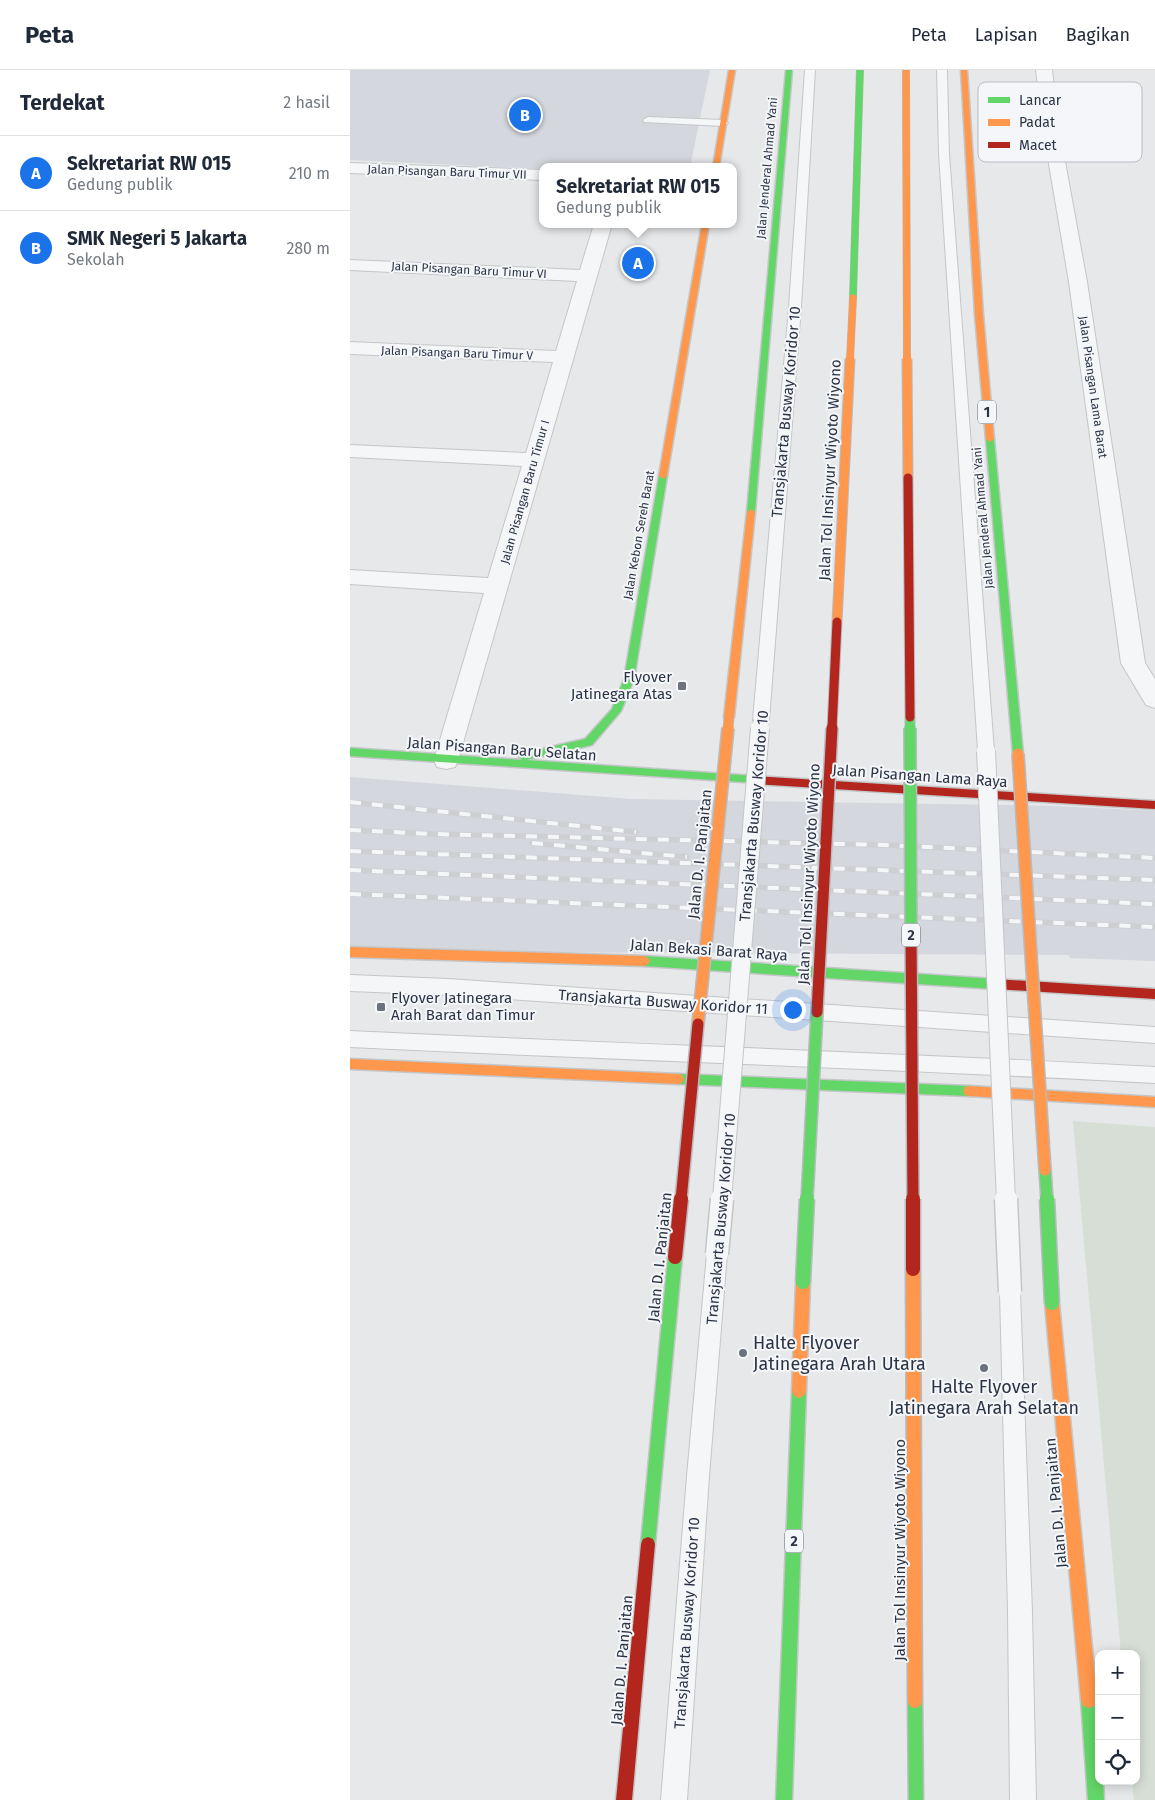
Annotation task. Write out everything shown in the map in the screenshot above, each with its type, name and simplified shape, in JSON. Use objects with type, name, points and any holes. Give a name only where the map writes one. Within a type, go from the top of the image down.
[{"type":"main road","points":[[717,163],[732,70]]},
{"type":"main road","name":"Jalan Jenderal Ahmad Yani","points":[[729,717],[750,536],[789,70]]},
{"type":"main road","name":"Jalan Tol Insinyur Wiyoto Wiyono","points":[[784,1800],[803,1282],[852,313],[860,70]]},
{"type":"main road","name":"Jalan Tol Insinyur Wiyoto Wiyono","points":[[906,70],[916,1800]]},
{"type":"main road","name":"Jalan Jenderal Ahmad Yani","points":[[964,70],[979,315],[1018,754]]},
{"type":"main road","name":"Jalan Kebon Sereh Barat","points":[[494,763],[588,742],[616,711],[629,679],[705,228]]},
{"type":"main road","name":"Jalan D. I. Panjaitan","points":[[624,1800],[675,1257],[729,717]]},
{"type":"main road","name":"Jalan Pisangan Baru Selatan","points":[[350,752],[652,774]]},
{"type":"main road","name":"Jalan D. I. Panjaitan","points":[[1018,754],[1041,1089],[1052,1303],[1086,1663],[1096,1800]]},
{"type":"main road","name":"Jalan Pisangan Lama Raya","points":[[652,774],[1155,805]]},
{"type":"main road","name":"Jalan Bekasi Barat Raya","points":[[350,952],[629,960],[1155,994]]},
{"type":"main road","points":[[350,1064],[500,1072],[961,1090],[1155,1102]]},
{"type":"street","name":"Jalan Pisangan Lama Barat","points":[[1057,162],[1078,282],[1133,664],[1155,699]]},
{"type":"street","name":"Jalan Pisangan Baru Timur VII","points":[[350,168],[539,175]]},
{"type":"street","name":"Jalan Pisangan Baru Timur I","points":[[446,760],[603,228]]},
{"type":"street","name":"Jalan Pisangan Baru Timur VI","points":[[350,265],[588,276]]},
{"type":"street","name":"Jalan Pisangan Baru Timur V","points":[[350,348],[565,357]]},
{"type":"street","points":[[350,451],[534,460]]},
{"type":"street","points":[[350,577],[497,586]]},
{"type":"lane","name":"Transjakarta Busway Koridor 10","points":[[674,1800],[698,1476],[730,1124],[795,307],[810,70]]},
{"type":"lane","points":[[959,70],[942,76],[944,154],[986,751],[1010,1292],[1020,1602],[1023,1800]]},
{"type":"lane","points":[[648,120],[723,123]]},
{"type":"lane","name":"Transjakarta Busway Koridor 11","points":[[350,983],[448,987],[1155,1036]]},
{"type":"lane","points":[[350,1039],[944,1063],[1155,1075]]},
{"type":"shaded area","points":[[350,70],[710,70],[691,163],[539,163],[539,169],[350,160]]},
{"type":"shaded area","points":[[350,777],[631,799],[1056,806],[1155,811],[1155,961],[1070,958],[1069,955],[350,951]]},
{"type":"shaded area","points":[[1073,1121],[1155,1127],[1155,1800],[1134,1800],[1132,1785],[1140,1785],[1140,1650],[1121,1650]]},
{"type":"railway","points":[[350,802],[636,832]]},
{"type":"railway","points":[[350,830],[433,834],[885,845],[1155,858]]},
{"type":"railway","points":[[532,843],[687,857]]},
{"type":"railway","points":[[350,851],[1155,880]]},
{"type":"railway","points":[[350,870],[1155,904]]},
{"type":"railway","points":[[350,894],[1155,927]]},
{"type":"traffic: fast","points":[[751,512],[789,70]]},
{"type":"traffic: fast","points":[[853,298],[860,70]]},
{"type":"traffic: fast","points":[[990,439],[1018,754]]},
{"type":"traffic: fast","points":[[524,757],[588,742],[616,711],[629,679],[663,476]]},
{"type":"traffic: fast","points":[[910,717],[911,933]]},
{"type":"traffic: fast","points":[[350,752],[754,780]]},
{"type":"traffic: fast","points":[[644,961],[995,984]]},
{"type":"traffic: fast","points":[[803,1282],[817,1012]]},
{"type":"traffic: fast","points":[[678,1079],[969,1091]]},
{"type":"traffic: fast","points":[[1045,1170],[1052,1303]]},
{"type":"traffic: fast","points":[[648,1544],[675,1257]]},
{"type":"traffic: fast","points":[[784,1800],[799,1391]]},
{"type":"traffic: fast","points":[[1089,1700],[1096,1800]]},
{"type":"traffic: fast","points":[[915,1701],[916,1800]]},
{"type":"traffic: slow","points":[[717,163],[732,70]]},
{"type":"traffic: slow","points":[[906,70],[908,478]]},
{"type":"traffic: slow","points":[[964,70],[979,315],[990,439]]},
{"type":"traffic: slow","points":[[663,476],[705,228]]},
{"type":"traffic: slow","points":[[837,622],[853,298]]},
{"type":"traffic: slow","points":[[729,717],[751,512]]},
{"type":"traffic: slow","points":[[698,1024],[729,717]]},
{"type":"traffic: slow","points":[[1018,754],[1045,1170]]},
{"type":"traffic: slow","points":[[350,952],[644,961]]},
{"type":"traffic: slow","points":[[350,1064],[678,1079]]},
{"type":"traffic: slow","points":[[969,1091],[1155,1102]]},
{"type":"traffic: slow","points":[[913,1269],[915,1701]]},
{"type":"traffic: slow","points":[[799,1391],[803,1282]]},
{"type":"traffic: slow","points":[[1052,1303],[1089,1700]]},
{"type":"traffic: jam","points":[[908,478],[910,717]]},
{"type":"traffic: jam","points":[[817,1012],[837,622]]},
{"type":"traffic: jam","points":[[754,780],[1155,805]]},
{"type":"traffic: jam","points":[[911,933],[913,1269]]},
{"type":"traffic: jam","points":[[995,984],[1155,994]]},
{"type":"traffic: jam","points":[[675,1257],[698,1024]]},
{"type":"traffic: jam","points":[[624,1800],[648,1544]]},
{"type":"place","name":"SMK Negeri 5 Jakarta","points":[[525,115]]},
{"type":"place","name":"Sekretariat RW 015","points":[[638,263]]},
{"type":"place","name":"Flyover Jatinegara Atas","points":[[682,686]]},
{"type":"place","name":"Flyover Jatinegara Arah Barat dan Timur","points":[[381,1007]]},
{"type":"place","name":"Halte Flyover Jatinegara Arah Utara","points":[[743,1353]]},
{"type":"place","name":"Halte Flyover Jatinegara Arah Selatan","points":[[984,1368]]}]
